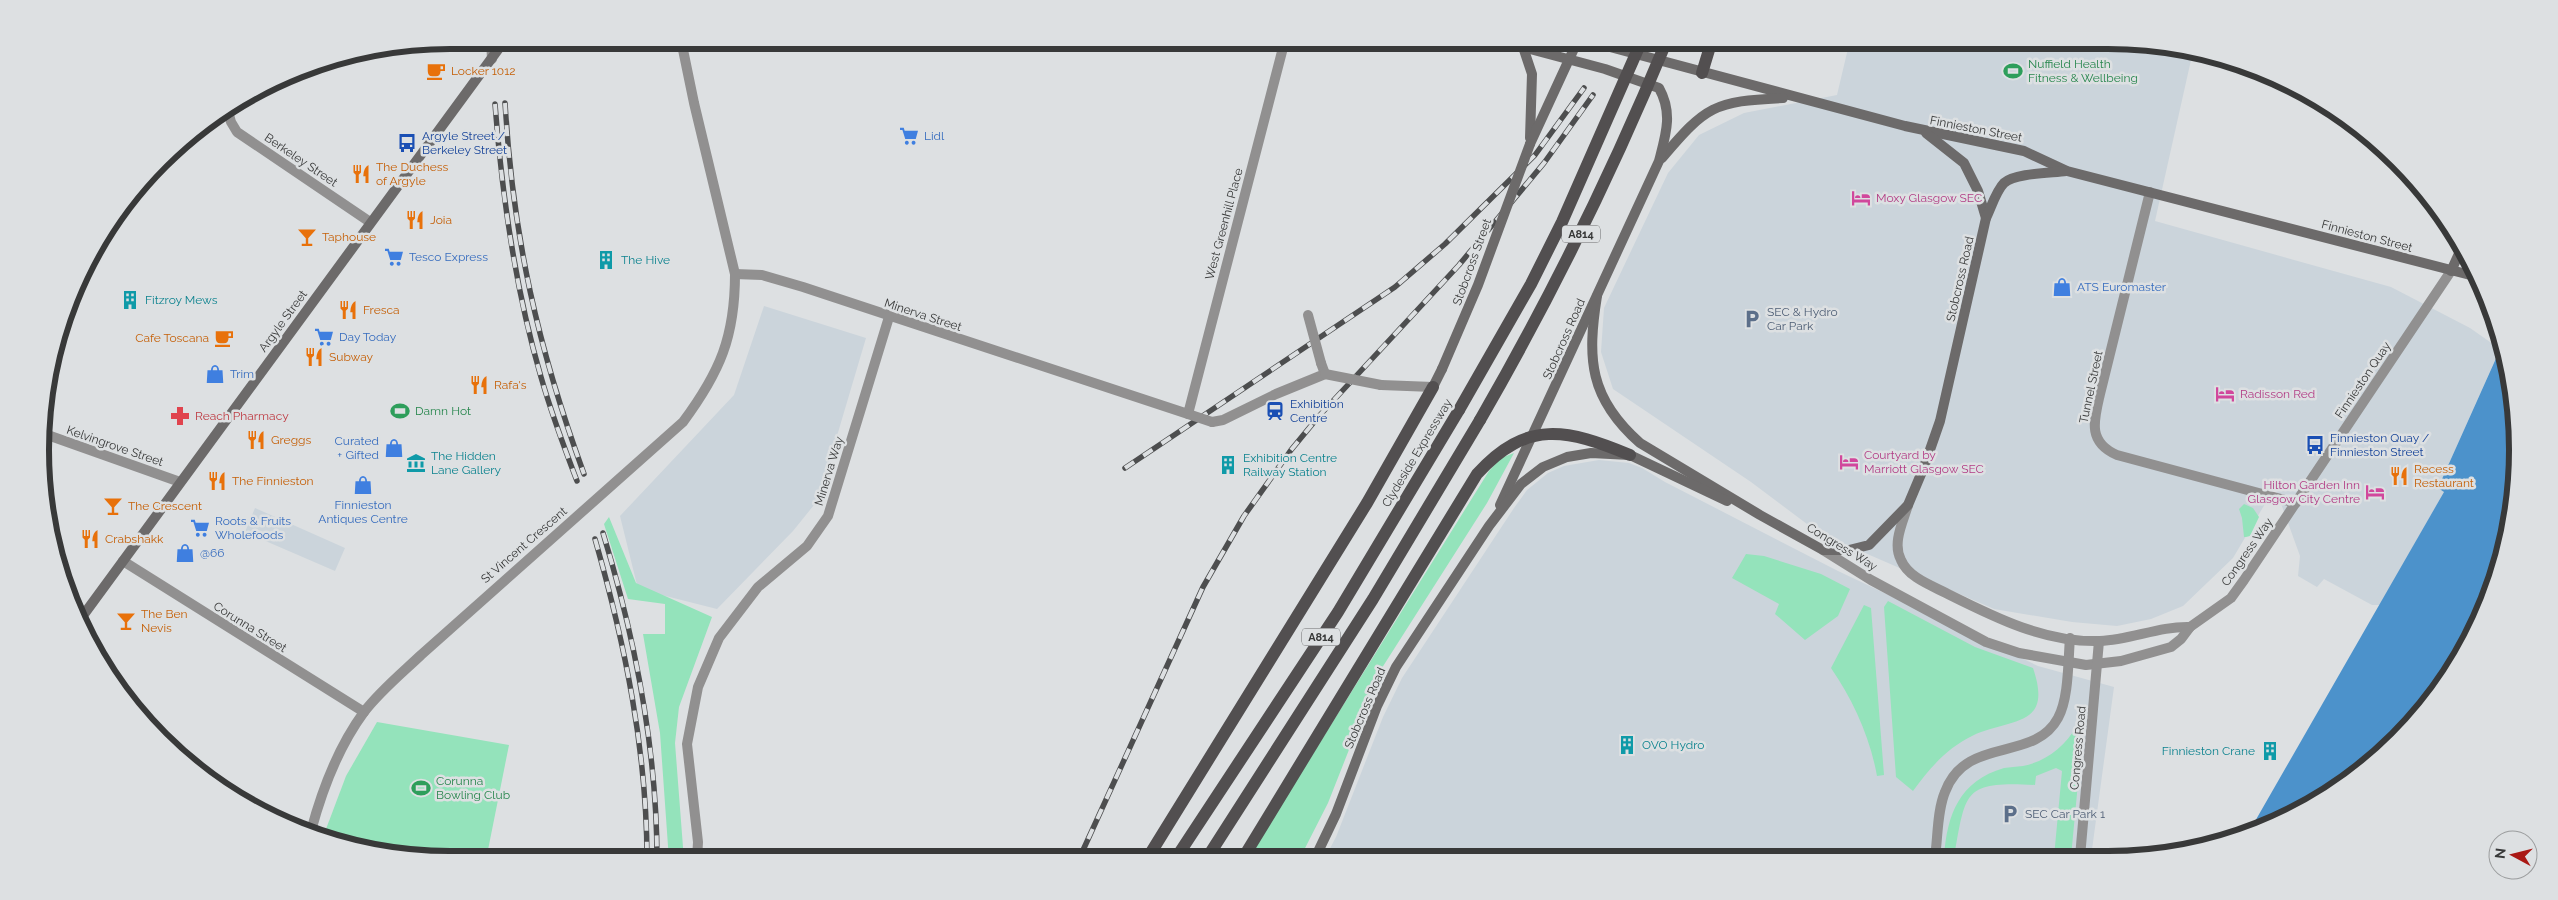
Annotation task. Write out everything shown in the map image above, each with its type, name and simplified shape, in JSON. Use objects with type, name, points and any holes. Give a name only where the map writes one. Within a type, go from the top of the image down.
[{"type":"main road","name":"Clydeside Expressway","points":[[1181,851],[1338,612],[1459,410],[1531,284],[1562,222],[1638,49]]},
{"type":"main road","name":"A814","points":[[1211,851],[1373,599],[1480,420],[1579,238],[1626,138],[1663,49]]},
{"type":"main road","points":[[1702,74],[1709,49]]},
{"type":"main road","points":[[1151,851],[1367,503],[1433,388]]},
{"type":"main road","points":[[1247,851],[1477,474],[1489,460],[1509,445],[1534,436],[1553,433],[1580,436],[1630,455]]},
{"type":"street","points":[[491,49],[492,59]]},
{"type":"street","name":"Argyle Street","points":[[84,614],[370,222],[499,49]]},
{"type":"street","points":[[683,49],[694,103],[736,274]]},
{"type":"street","name":"West Greenhill Place","points":[[1188,414],[1283,49]]},
{"type":"street","name":"Stobcross Street","points":[[1524,49],[1532,74],[1530,144]]},
{"type":"street","points":[[1530,49],[1605,69],[1659,88],[1665,100],[1668,117],[1660,161]]},
{"type":"street","name":"Stobcross Street","points":[[1433,388],[1478,285],[1530,144],[1574,49]]},
{"type":"street","name":"Finnieston Street","points":[[1615,49],[1702,74],[1924,131],[2024,151],[2067,171],[2469,275]]},
{"type":"street","points":[[1660,161],[1693,122],[1715,108],[1744,100],[1794,98]]},
{"type":"street","name":"Berkeley Street","points":[[229,115],[237,132],[370,222]]},
{"type":"street","name":"Stobcross Road","points":[[1924,131],[1964,163],[1978,190],[1986,218]]},
{"type":"street","name":"Stobcross Road","points":[[1489,526],[1534,436],[1660,161]]},
{"type":"street","name":"Stobcross Road","points":[[1823,550],[1849,550],[1868,545],[1908,505],[1940,421],[1986,218],[2004,183],[2019,176],[2067,171]]},
{"type":"street","name":"Tunnel Street","points":[[2150,192],[2100,394],[2094,430],[2099,442],[2108,451],[2296,503]]},
{"type":"street","points":[[2451,271],[2458,255]]},
{"type":"street","name":"Finnieston Quay","points":[[2296,503],[2451,271]]},
{"type":"street","name":"Minerva Street","points":[[736,274],[762,274],[889,318],[1212,422],[1223,420],[1276,394],[1325,374]]},
{"type":"street","name":"St Vincent Crescent","points":[[312,827],[333,771],[364,712],[391,682],[683,422],[705,392],[720,362],[731,330],[736,274]]},
{"type":"street","name":"Congress Way","points":[[1597,296],[1590,340],[1591,358],[1600,393],[1617,420],[1640,443],[1871,580],[1972,636],[2018,653],[2068,663],[2098,664],[2140,657],[2171,647],[2181,639],[2190,627],[2231,598],[2296,503]]},
{"type":"street","points":[[1307,313],[1325,374],[1382,385],[1433,388]]},
{"type":"street","name":"Minerva Way","points":[[698,851],[687,744],[698,687],[720,638],[753,594],[807,546],[828,516],[889,318]]},
{"type":"street","name":"Kelvingrove Street","points":[[50,436],[180,482]]},
{"type":"street","name":"Stobcross Road","points":[[1318,851],[1336,814],[1377,706],[1396,668],[1489,526],[1521,484],[1554,460],[1591,453],[1630,455],[1760,515]]},
{"type":"street","name":"Congress Way","points":[[1908,505],[1897,547],[1901,560],[1911,573],[2006,623],[2070,638],[2099,641],[2125,639],[2175,627],[2190,627]]},
{"type":"street","name":"Corunna Street","points":[[122,561],[364,712]]},
{"type":"street","name":"Congress Road","points":[[1936,851],[1943,798],[1952,779],[1972,760],[1985,754],[2031,743],[2051,728],[2063,706],[2070,638]]},
{"type":"street","name":"Congress Road","points":[[2081,851],[2099,641]]},
{"type":"shaded area","points":[[1848,49],[2108,49],[2160,52],[2192,57],[2155,221],[2391,287],[2470,328],[2496,346],[2498,354],[2438,488],[2444,492],[2380,605],[2372,605],[2324,579],[2317,587],[2298,576],[2300,556],[2275,487],[2233,558],[2183,606],[2151,619],[2117,626],[2072,622],[1994,609],[1819,533],[1751,482],[1613,389],[1601,352],[1604,308],[1668,173],[1699,135],[1744,113],[1837,95]]},
{"type":"shaded area","points":[[764,306],[866,338],[818,500],[793,531],[717,609],[638,589],[620,516],[734,395]]},
{"type":"shaded area","points":[[1599,460],[1629,463],[1642,468],[1665,482],[1838,571],[2038,666],[2114,687],[2092,851],[1329,851],[1336,837],[1383,717],[1402,678],[1527,490],[1548,473],[1564,466]]},
{"type":"shaded area","points":[[255,508],[345,548],[335,571],[245,532]]},
{"type":"green space","points":[[1514,453],[1487,503],[1380,671],[1328,803],[1304,851],[1252,851],[1489,471],[1501,458]]},
{"type":"green space","points":[[2244,504],[2253,508],[2259,517],[2250,536],[2246,537],[2244,537],[2239,509]]},
{"type":"green space","points":[[609,517],[636,583],[712,617],[679,707],[675,743],[683,851],[668,851],[660,733],[643,634],[665,634],[665,604],[628,599],[604,524]]},
{"type":"green space","points":[[1746,554],[1764,556],[1821,574],[1850,589],[1838,616],[1805,640],[1775,614],[1779,604],[1732,578]]},
{"type":"green space","points":[[1888,601],[1975,647],[2033,668],[2038,688],[2038,702],[2033,712],[2013,723],[1986,730],[1963,741],[1939,760],[1913,791],[1896,777],[1884,607]]},
{"type":"green space","points":[[1864,605],[1871,608],[1884,775],[1877,776],[1870,747],[1860,719],[1831,668]]},
{"type":"green space","name":"Corunna Bowling Club","points":[[377,722],[509,745],[488,851],[398,848],[372,844],[325,831],[346,776]]},
{"type":"green space","points":[[2077,726],[2083,730],[2072,851],[2055,851],[2062,771],[2056,768],[2036,776],[2035,785],[1993,785],[1980,789],[1972,795],[1966,805],[1961,818],[1955,851],[1945,851],[1952,814],[1966,791],[1976,781],[2004,768],[2023,766],[2040,761],[2061,747]]},
{"type":"water","points":[[2498,354],[2506,398],[2508,424],[2509,450],[2506,502],[2496,554],[2479,604],[2468,627],[2442,673],[2410,715],[2373,752],[2331,784],[2285,810],[2253,824],[2444,492],[2438,488]]},
{"type":"railway","points":[[1125,468],[1395,287],[1445,244],[1535,155],[1584,88]]},
{"type":"railway","points":[[1083,851],[1203,587],[1244,516],[1291,450],[1319,416],[1459,265],[1544,163],[1593,95]]},
{"type":"railway","points":[[505,103],[514,200],[530,292],[553,382],[584,474]]},
{"type":"railway","points":[[495,104],[501,173],[511,242],[524,310],[545,390],[577,481]]},
{"type":"railway","points":[[603,533],[625,613],[642,694],[653,777],[657,851]]},
{"type":"railway","points":[[595,539],[616,618],[632,698],[643,779],[647,851]]},
{"type":"place","name":"Locker 1012","points":[[436,71]]},
{"type":"place","name":"Nuffield Health Fitness & Wellbeing","points":[[2013,71]]},
{"type":"place","name":"Lidl","points":[[909,136]]},
{"type":"place","name":"Argyle Street / Berkeley Street","points":[[407,143]]},
{"type":"place","name":"The Duchess of Argyle","points":[[361,174]]},
{"type":"place","name":"Moxy Glasgow SEC","points":[[1861,198]]},
{"type":"place","name":"Joia","points":[[415,220]]},
{"type":"place","name":"Taphouse","points":[[307,237]]},
{"type":"place","name":"Tesco Express","points":[[394,257]]},
{"type":"place","name":"The Hive","points":[[606,260]]},
{"type":"place","name":"ATS Euromaster","points":[[2062,287]]},
{"type":"place","name":"Fitzroy Mews","points":[[130,300]]},
{"type":"place","name":"Fresca","points":[[348,310]]},
{"type":"place","name":"SEC & Hydro Car Park","points":[[1752,319]]},
{"type":"place","name":"Day Today","points":[[324,337]]},
{"type":"place","name":"Cafe Toscana","points":[[224,338]]},
{"type":"place","name":"Subway","points":[[314,357]]},
{"type":"place","name":"Trim","points":[[215,374]]},
{"type":"place","name":"Rafa's","points":[[479,385]]},
{"type":"place","name":"Radisson Red","points":[[2225,394]]},
{"type":"place","name":"Damn Hot","points":[[400,411]]},
{"type":"place","name":"Exhibition Centre","points":[[1275,411]]},
{"type":"place","name":"Reach Pharmacy","points":[[180,416]]},
{"type":"place","name":"Greggs","points":[[256,440]]},
{"type":"place","name":"Finnieston Quay / Finnieston Street","points":[[2315,445]]},
{"type":"place","name":"Curated + Gifted","points":[[394,448]]},
{"type":"place","name":"Courtyard by Marriott Glasgow SEC","points":[[1849,462]]},
{"type":"place","name":"The Hidden Lane Gallery","points":[[416,463]]},
{"type":"place","name":"Exhibition Centre Railway Station","points":[[1228,465]]},
{"type":"place","name":"Recess Restaurant","points":[[2399,476]]},
{"type":"place","name":"The Finnieston","points":[[217,481]]},
{"type":"place","name":"Finnieston Antiques Centre","points":[[363,485]]},
{"type":"place","name":"Hilton Garden Inn Glasgow City Centre","points":[[2375,492]]},
{"type":"place","name":"The Crescent","points":[[113,506]]},
{"type":"place","name":"Roots & Fruits Wholefoods","points":[[200,528]]},
{"type":"place","name":"Crabshakk","points":[[90,539]]},
{"type":"place","name":"@66","points":[[185,553]]},
{"type":"place","name":"The Ben Nevis","points":[[126,621]]},
{"type":"place","name":"OVO Hydro","points":[[1627,745]]},
{"type":"place","name":"Finnieston Crane","points":[[2270,751]]},
{"type":"place","name":"Corunna Bowling Club","points":[[421,788]]},
{"type":"place","name":"SEC Car Park 1","points":[[2010,814]]}]
